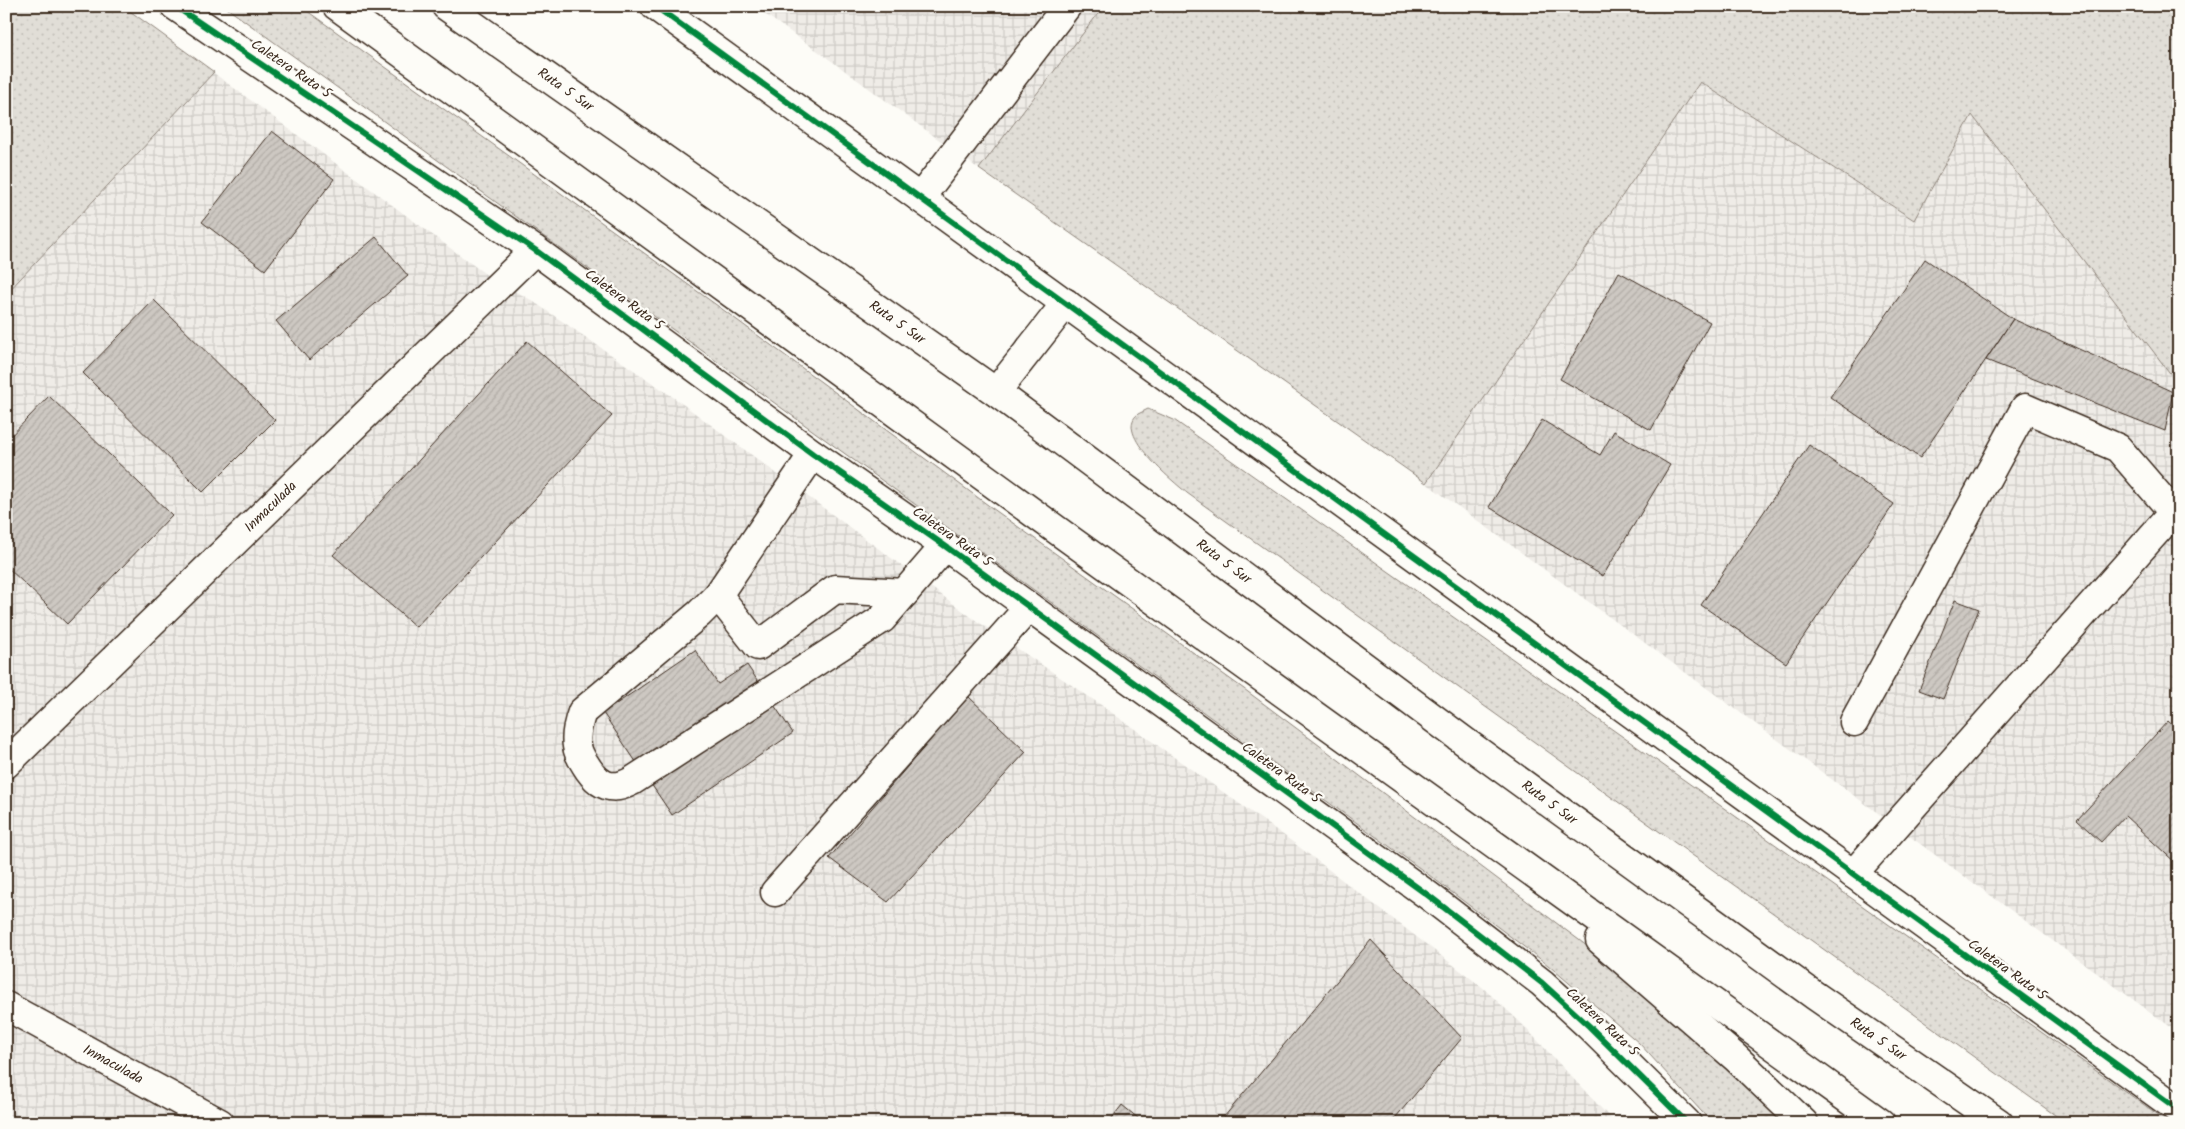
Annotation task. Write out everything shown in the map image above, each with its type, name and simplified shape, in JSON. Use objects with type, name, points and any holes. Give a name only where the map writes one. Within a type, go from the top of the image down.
[{"type":"main road","name":"Caletera Ruta 5","points":[[175,6],[535,250],[813,454],[1029,607],[1487,939],[1542,983],[1589,1026],[1687,1123]]},
{"type":"main road","points":[[338,6],[1057,530],[1881,1123]]},
{"type":"main road","name":"Ruta 5 Sur","points":[[446,6],[996,392],[1464,741],[1814,995],[1999,1123]]},
{"type":"main road","name":"Caletera Ruta 5","points":[[655,6],[2179,1110]]},
{"type":"main road","points":[[920,198],[1067,6]]},
{"type":"main road","name":"Inmaculada","points":[[6,764],[535,250]]},
{"type":"main road","points":[[996,392],[1066,303]]},
{"type":"main road","points":[[1853,874],[2176,509],[2118,448],[2025,408],[1854,722]]},
{"type":"main road","points":[[813,454],[718,595],[700,614],[582,712],[577,726],[579,754],[591,774],[601,784],[622,787],[882,619],[944,546]]},
{"type":"main road","points":[[718,595],[758,646],[835,589],[905,593]]},
{"type":"main road","points":[[774,892],[1029,607]]},
{"type":"main road","points":[[1472,829],[1736,1058],[1804,1123]]},
{"type":"main road","name":"Inmaculada","points":[[6,1006],[220,1123]]},
{"type":"shaded area","points":[[6,6],[123,6],[488,276],[531,300],[673,397],[974,619],[1101,705],[1286,837],[1482,987],[1520,1022],[1615,1123],[6,1123]]},
{"type":"shaded area","points":[[6,6],[123,6],[214,72],[6,294]]},
{"type":"shaded area","points":[[224,6],[300,6],[331,28],[722,309],[992,508],[1244,689],[1583,943],[1665,1009],[1784,1123],[1712,1123],[1639,1043],[1548,965],[1425,872]]},
{"type":"shaded area","points":[[753,6],[1104,6],[979,169]]},
{"type":"shaded area","points":[[1104,6],[2179,6],[2179,385],[1972,115],[1914,220],[1700,82],[1426,483],[979,169]]},
{"type":"shaded area","points":[[1700,82],[1913,220],[1972,115],[2179,385],[2179,1033],[1426,483]]},
{"type":"shaded area","points":[[1148,409],[1174,420],[2170,1123],[2066,1123],[1187,493],[1170,479],[1148,456],[1133,433],[1132,422],[1138,414]]},
{"type":"building","points":[[272,131],[334,179],[265,270],[202,222]]},
{"type":"building","points":[[376,237],[408,276],[309,360],[276,321]]},
{"type":"building","points":[[1925,259],[2013,319],[1920,458],[1830,397]]},
{"type":"building","points":[[1619,272],[1710,322],[1651,430],[1560,379]]},
{"type":"building","points":[[154,300],[275,420],[203,492],[83,373]]},
{"type":"building","points":[[2013,319],[2173,392],[2165,431],[1986,360]]},
{"type":"building","points":[[527,341],[612,416],[416,627],[333,555]]},
{"type":"building","points":[[49,396],[172,515],[67,624],[6,566],[6,441]]},
{"type":"building","points":[[1542,420],[1600,455],[1614,431],[1670,465],[1603,576],[1489,507]]},
{"type":"building","points":[[1809,445],[1894,504],[1786,663],[1701,605]]},
{"type":"building","points":[[1955,600],[1979,609],[1943,699],[1919,690]]},
{"type":"building","points":[[695,650],[718,684],[747,665],[793,733],[672,815],[603,713]]},
{"type":"building","points":[[968,696],[1026,752],[888,902],[829,858]]},
{"type":"building","points":[[2168,721],[2179,731],[2179,866],[2125,816],[2101,842],[2077,820]]},
{"type":"building","points":[[1371,940],[1462,1038],[1391,1123],[1219,1123]]},
{"type":"building","points":[[1122,1105],[1144,1123],[1108,1123]]},
{"type":"cycle path","points":[[175,6],[535,250],[813,454],[945,546],[1429,896],[1542,983],[1589,1026],[1687,1123]]},
{"type":"cycle path","points":[[655,6],[2179,1110]]}]
